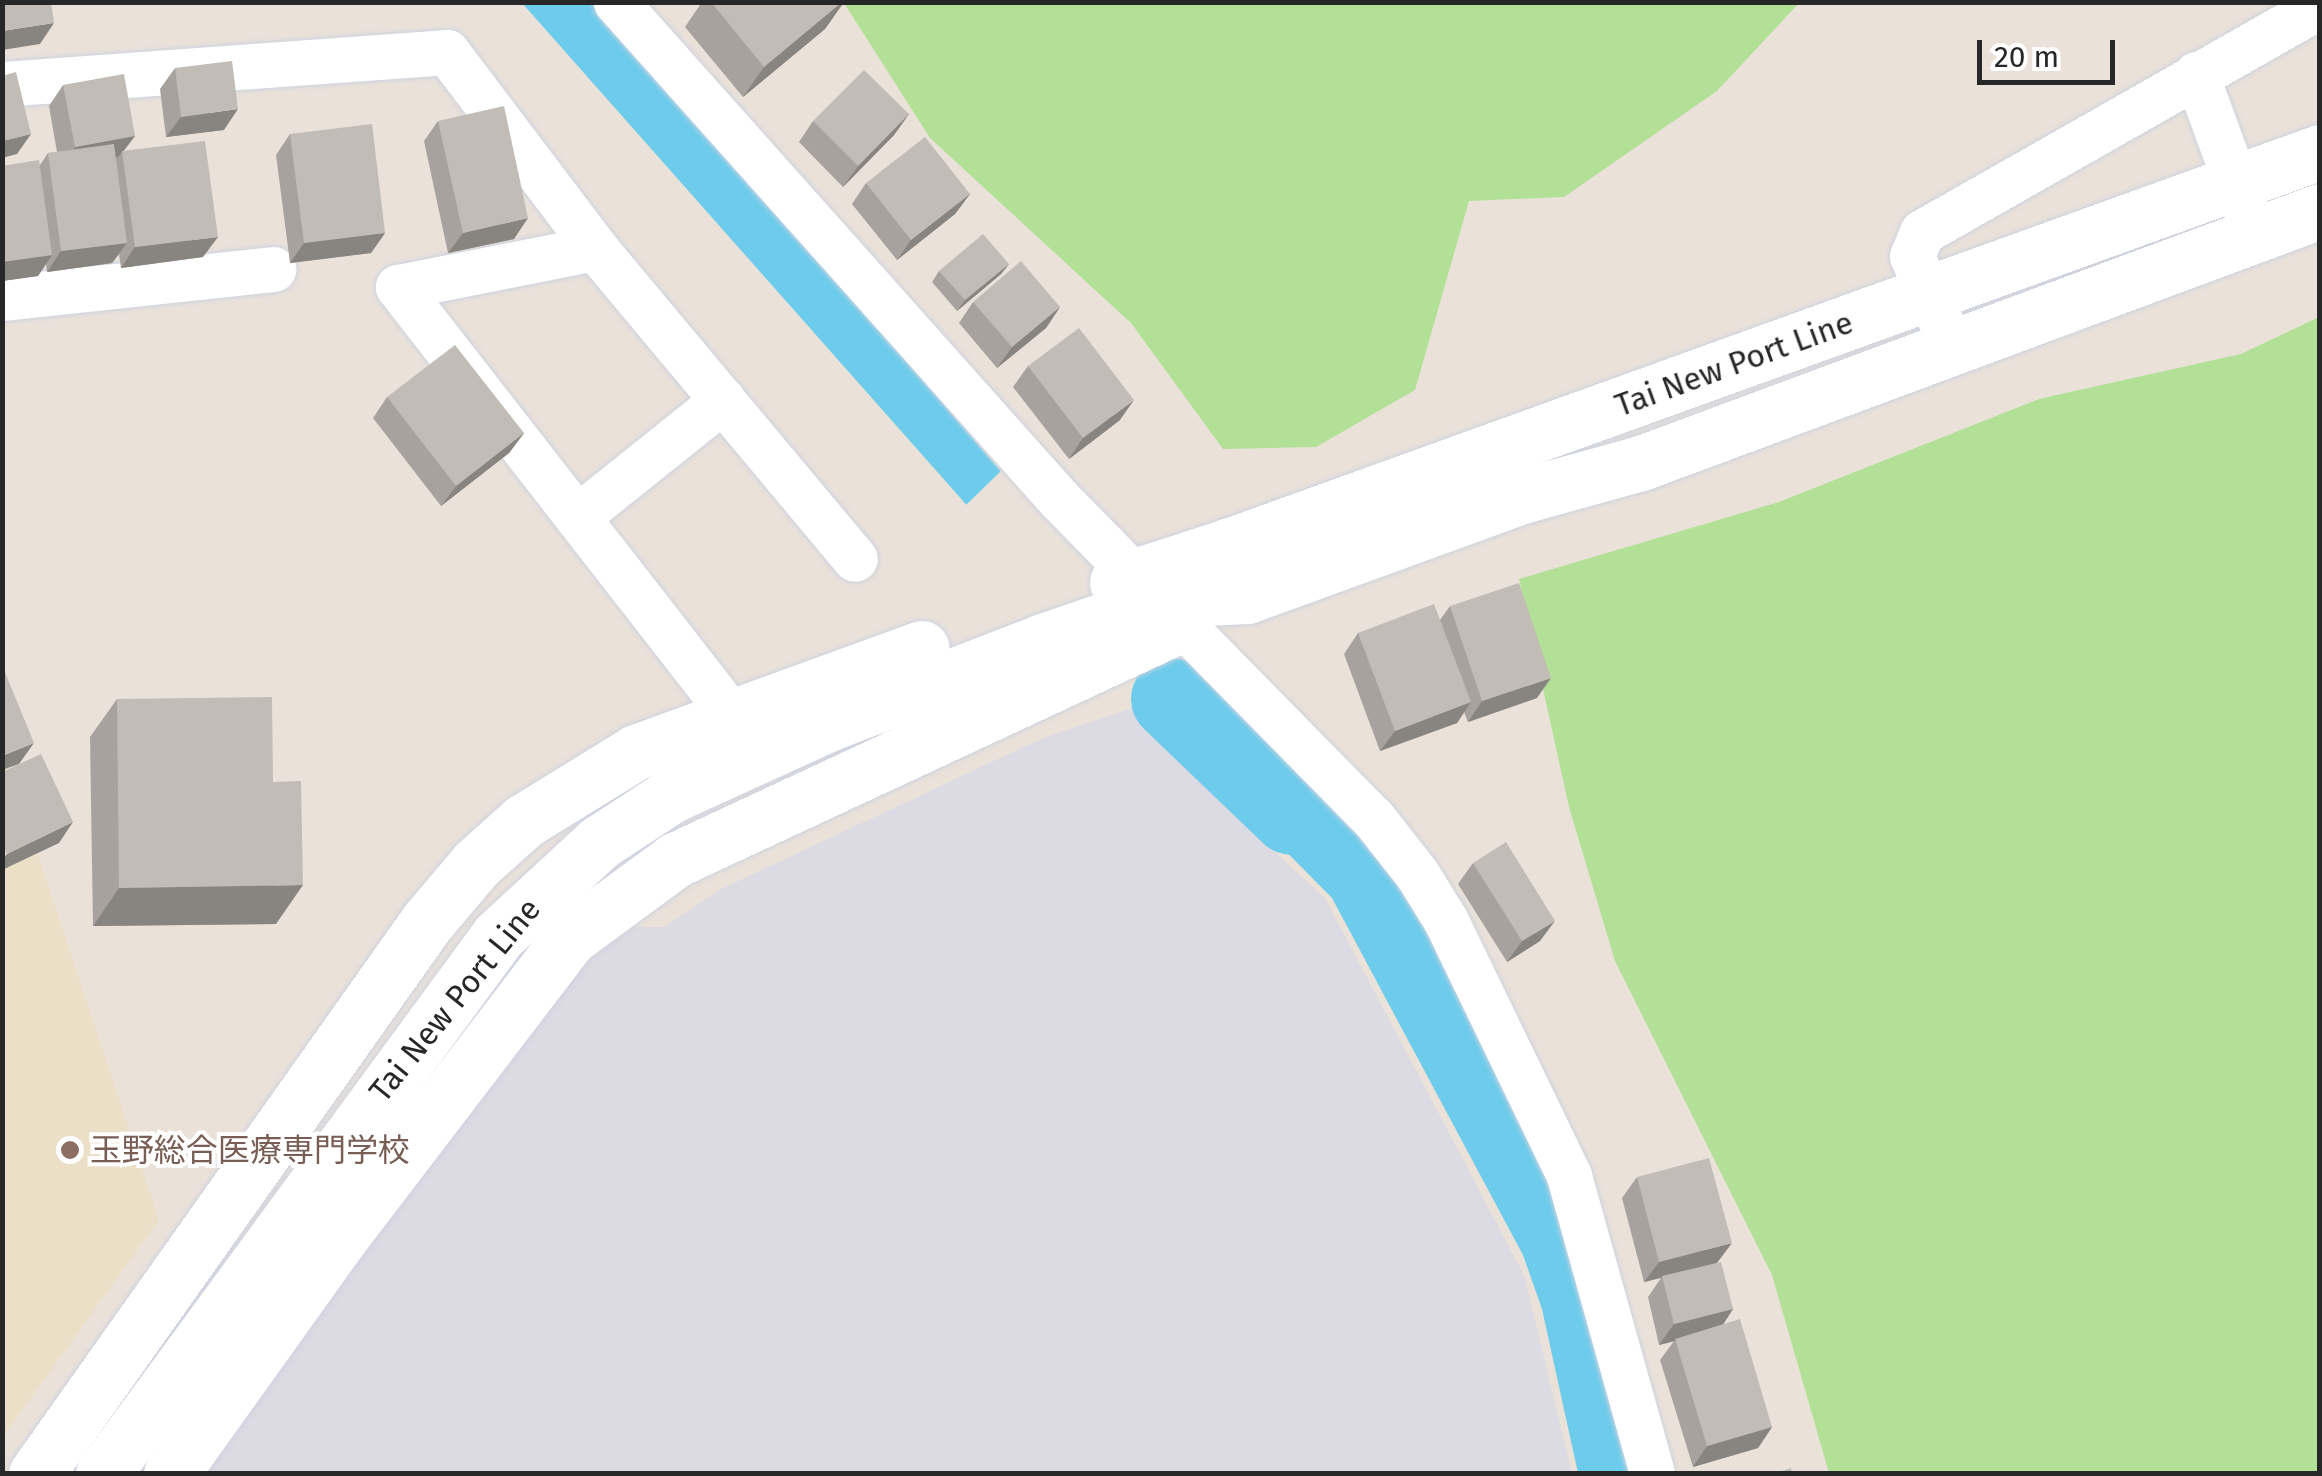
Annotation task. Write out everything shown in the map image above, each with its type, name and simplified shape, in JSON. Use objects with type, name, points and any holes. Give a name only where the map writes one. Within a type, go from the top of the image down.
[{"type":"main road","name":"Tai New Port Line","points":[[1152,604],[1228,546],[2320,152]]},
{"type":"main road","name":"Tai New Port Line","points":[[104,1474],[248,1272],[498,936],[600,842],[672,795],[750,757],[1152,604],[1248,596],[1522,496],[1641,463],[2320,211]]},
{"type":"main road","points":[[36,1474],[427,922],[476,864],[524,822],[621,761],[732,716],[1072,633]]},
{"type":"main road","points":[[171,1474],[363,1206],[569,938],[675,860],[1072,633]]},
{"type":"street","points":[[616,2],[1152,604],[1373,818],[1446,920],[1570,1176],[1652,1474]]},
{"type":"street","points":[[1952,347],[1912,256],[1922,232],[2320,6]]},
{"type":"street","points":[[2,84],[447,52],[595,248],[855,558]]},
{"type":"street","points":[[2196,74],[2254,235]]},
{"type":"street","points":[[595,248],[398,286],[732,716]]},
{"type":"street","points":[[2,298],[273,269]]},
{"type":"street","points":[[578,517],[722,400]]},
{"type":"shaded area","points":[[1138,706],[1244,824],[1325,898],[1524,1275],[1572,1473],[205,1474],[502,1059],[581,967],[633,927],[664,927],[721,889],[1043,738]]},
{"type":"shaded area","name":"玉野総合医療専門学校","points":[[2,746],[159,1220],[3,1437],[2,1437]]},
{"type":"green space","points":[[844,3],[1799,3],[1717,91],[1564,197],[1469,201],[1415,390],[1316,447],[1223,449],[1131,323],[930,138]]},
{"type":"green space","points":[[2319,317],[2319,1473],[1829,1473],[1772,1275],[1615,961],[1569,807],[1519,579],[1779,502],[2039,399],[2241,354]]},
{"type":"water","points":[[522,3],[597,3],[999,469],[1209,681],[1216,697],[1179,728],[1173,722],[1165,729]]},
{"type":"water","points":[[1242,702],[1372,835],[1442,934],[1562,1179],[1640,1473],[1578,1473],[1542,1309],[1523,1255],[1332,898],[1190,754]]},
{"type":"pier","points":[[1005,467],[1214,679],[1137,703],[962,509]]},
{"type":"building","points":[[2,2],[51,2],[54,23],[2,31]]},
{"type":"building","points":[[711,2],[842,2],[764,67]]},
{"type":"building","points":[[232,61],[238,109],[181,117],[175,68]]},
{"type":"building","points":[[864,70],[909,114],[858,166],[813,121]]},
{"type":"building","points":[[16,72],[31,134],[2,141],[2,76]]},
{"type":"building","points":[[124,74],[135,136],[75,147],[63,85]]},
{"type":"building","points":[[504,106],[528,218],[463,233],[438,121]]},
{"type":"building","points":[[372,124],[385,233],[304,243],[290,134]]},
{"type":"building","points":[[925,137],[970,194],[911,240],[866,183]]},
{"type":"building","points":[[205,141],[218,237],[135,247],[122,151]]},
{"type":"building","points":[[114,144],[127,243],[61,251],[48,153]]},
{"type":"building","points":[[39,160],[52,255],[2,262],[2,166]]},
{"type":"building","points":[[983,234],[1009,264],[965,300],[939,271]]},
{"type":"building","points":[[1021,261],[1060,307],[1012,347],[973,302]]},
{"type":"building","points":[[1079,328],[1134,400],[1083,438],[1028,366]]},
{"type":"building","points":[[455,345],[524,433],[456,486],[387,397]]},
{"type":"building","points":[[1519,583],[1551,678],[1482,701],[1450,606]]},
{"type":"building","points":[[1434,604],[1471,702],[1395,731],[1358,633]]},
{"type":"building","points":[[2,665],[34,743],[2,756]]},
{"type":"building","points":[[272,697],[273,782],[301,781],[303,885],[119,888],[117,699]]},
{"type":"building","points":[[41,754],[73,822],[7,854],[2,845],[2,772]]},
{"type":"building","points":[[1506,842],[1555,921],[1522,941],[1473,863]]},
{"type":"building","points":[[1709,1158],[1732,1243],[1659,1262],[1637,1177]]},
{"type":"building","points":[[1721,1262],[1733,1309],[1674,1324],[1662,1276]]},
{"type":"building","points":[[1740,1319],[1772,1427],[1707,1446],[1675,1339]]},
{"type":"waterway","points":[[1172,699],[1292,814]]},
{"type":"place","name":"玉野総合医療専門学校","points":[[70,1150]]}]
